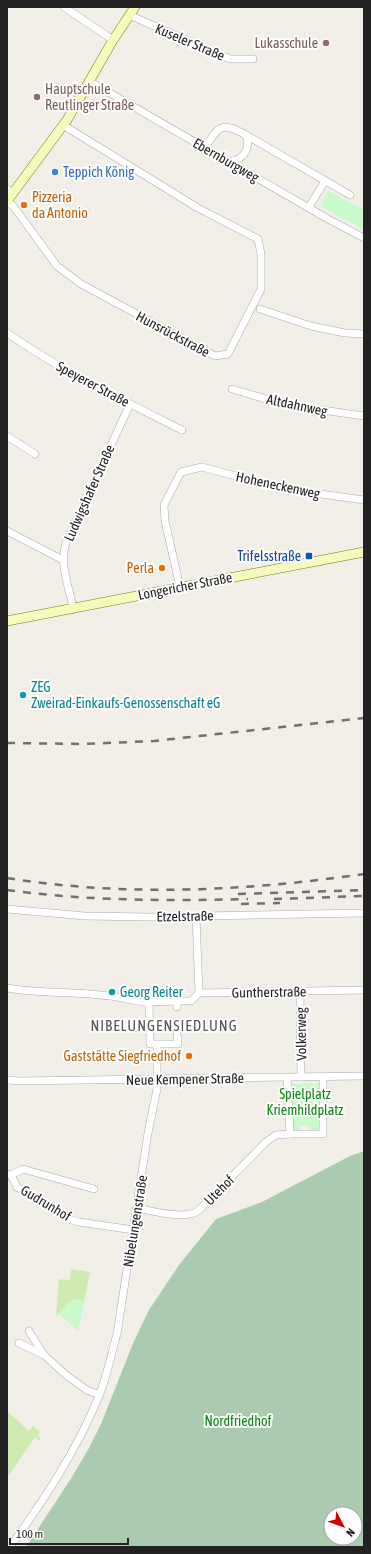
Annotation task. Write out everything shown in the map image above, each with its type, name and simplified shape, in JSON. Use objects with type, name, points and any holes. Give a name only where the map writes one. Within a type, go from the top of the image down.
[{"type":"street","points":[[64,7],[113,40]]},
{"type":"street","points":[[9,196],[63,125],[77,104],[113,40],[135,7]]},
{"type":"street","name":"Kuseler Straße","points":[[129,15],[230,59],[253,59]]},
{"type":"street","name":"Ebernburgweg","points":[[89,81],[309,207],[334,223],[364,238]]},
{"type":"street","name":"Hunsrückstraße","points":[[9,196],[14,207],[57,266],[69,276],[81,284],[215,356],[228,354],[262,289],[261,254],[258,240],[198,208],[63,125]]},
{"type":"street","name":"Ebernburgweg","points":[[205,148],[216,131],[223,127],[230,127],[350,195]]},
{"type":"street","points":[[229,162],[236,161],[244,156],[248,148],[246,135]]},
{"type":"street","points":[[309,207],[325,181]]},
{"type":"street","points":[[260,309],[311,326],[345,333],[364,334]]},
{"type":"street","name":"Speyerer Straße","points":[[7,333],[65,370],[182,430]]},
{"type":"street","name":"Altdahnweg","points":[[232,389],[276,402],[364,416]]},
{"type":"street","name":"Ludwigshafer Straße","points":[[73,608],[63,560],[66,542],[130,404]]},
{"type":"street","points":[[7,436],[35,454]]},
{"type":"street","name":"Hoheneckenweg","points":[[180,587],[165,521],[164,505],[181,472],[202,467],[285,489],[364,500]]},
{"type":"street","points":[[7,531],[63,560]]},
{"type":"street","name":"Longericher Straße","points":[[7,621],[364,552]]},
{"type":"street","name":"Etzelstraße","points":[[7,909],[85,916],[148,917],[364,913]]},
{"type":"street","points":[[196,916],[199,993]]},
{"type":"street","points":[[7,988],[49,993],[110,996],[139,1002],[149,1002],[150,1044],[178,1044],[177,1033]]},
{"type":"street","name":"Guntherstraße","points":[[149,1002],[177,1004],[191,1001],[199,993],[364,990]]},
{"type":"street","name":"Volkerweg","points":[[300,991],[301,1077]]},
{"type":"street","name":"Nibelungenstraße","points":[[10,1547],[63,1468],[84,1429],[99,1395],[117,1334],[148,1133],[157,1089],[157,1044]]},
{"type":"street","name":"Neue Kempener Straße","points":[[7,1080],[157,1080],[364,1076]]},
{"type":"street","points":[[287,1078],[290,1134],[323,1134],[323,1077]]},
{"type":"street","name":"Utehof","points":[[137,1208],[184,1216],[193,1215],[266,1142],[276,1135],[290,1134]]},
{"type":"street","name":"Gudrunhof","points":[[94,1189],[22,1169],[9,1174],[17,1187],[68,1219],[134,1230]]},
{"type":"street","points":[[29,1331],[44,1355],[66,1375],[87,1390],[99,1395]]},
{"type":"street","points":[[19,1343],[44,1355]]},
{"type":"green space","points":[[329,191],[364,210],[364,230],[321,206]]},
{"type":"green space","name":"Spielplatz Kriemhildplatz","points":[[320,1083],[320,1125],[318,1130],[309,1132],[310,1126],[300,1126],[299,1131],[293,1130],[291,1127],[291,1084]]},
{"type":"green space","name":"Nordfriedhof","points":[[364,1151],[364,1547],[26,1547],[72,1477],[89,1448],[101,1424],[134,1341],[149,1310],[179,1265],[216,1219],[262,1202],[350,1156]]},
{"type":"green space","points":[[71,1269],[90,1272],[78,1331],[59,1313],[56,1317],[59,1279],[70,1280]]},
{"type":"green space","points":[[75,1299],[85,1300],[78,1331],[59,1313],[69,1302]]},
{"type":"green space","points":[[7,1411],[29,1431],[33,1426],[40,1432],[38,1436],[41,1438],[39,1441],[35,1437],[7,1478]]},
{"type":"railway","points":[[7,743],[84,744],[154,741],[364,718]]},
{"type":"railway","points":[[7,878],[96,888],[186,890],[230,888],[320,880],[364,874]]},
{"type":"railway","points":[[7,890],[37,894],[97,898],[187,900],[248,899]]},
{"type":"railway","points":[[238,894],[364,890]]},
{"type":"railway","points":[[274,899],[364,896]]},
{"type":"railway","points":[[241,904],[280,903]]},
{"type":"place","name":"Lukasschule","points":[[326,43]]},
{"type":"place","name":"Hauptschule Reutlinger Straße","points":[[37,97]]},
{"type":"place","name":"Teppich König","points":[[55,172]]},
{"type":"place","name":"Pizzeria da Antonio","points":[[24,205]]},
{"type":"place","name":"Trifelsstraße","points":[[309,556]]},
{"type":"place","name":"Perla","points":[[162,568]]},
{"type":"place","name":"ZEG Zweirad-Einkaufs-Genossenschaft eG","points":[[23,695]]},
{"type":"place","name":"Georg Reiter","points":[[112,992]]},
{"type":"place","name":"Gaststätte Siegfriedhof","points":[[189,1056]]},
{"type":"district","name":"NIBELUNGENSIEDLUNG","points":[[164,1025]]}]
